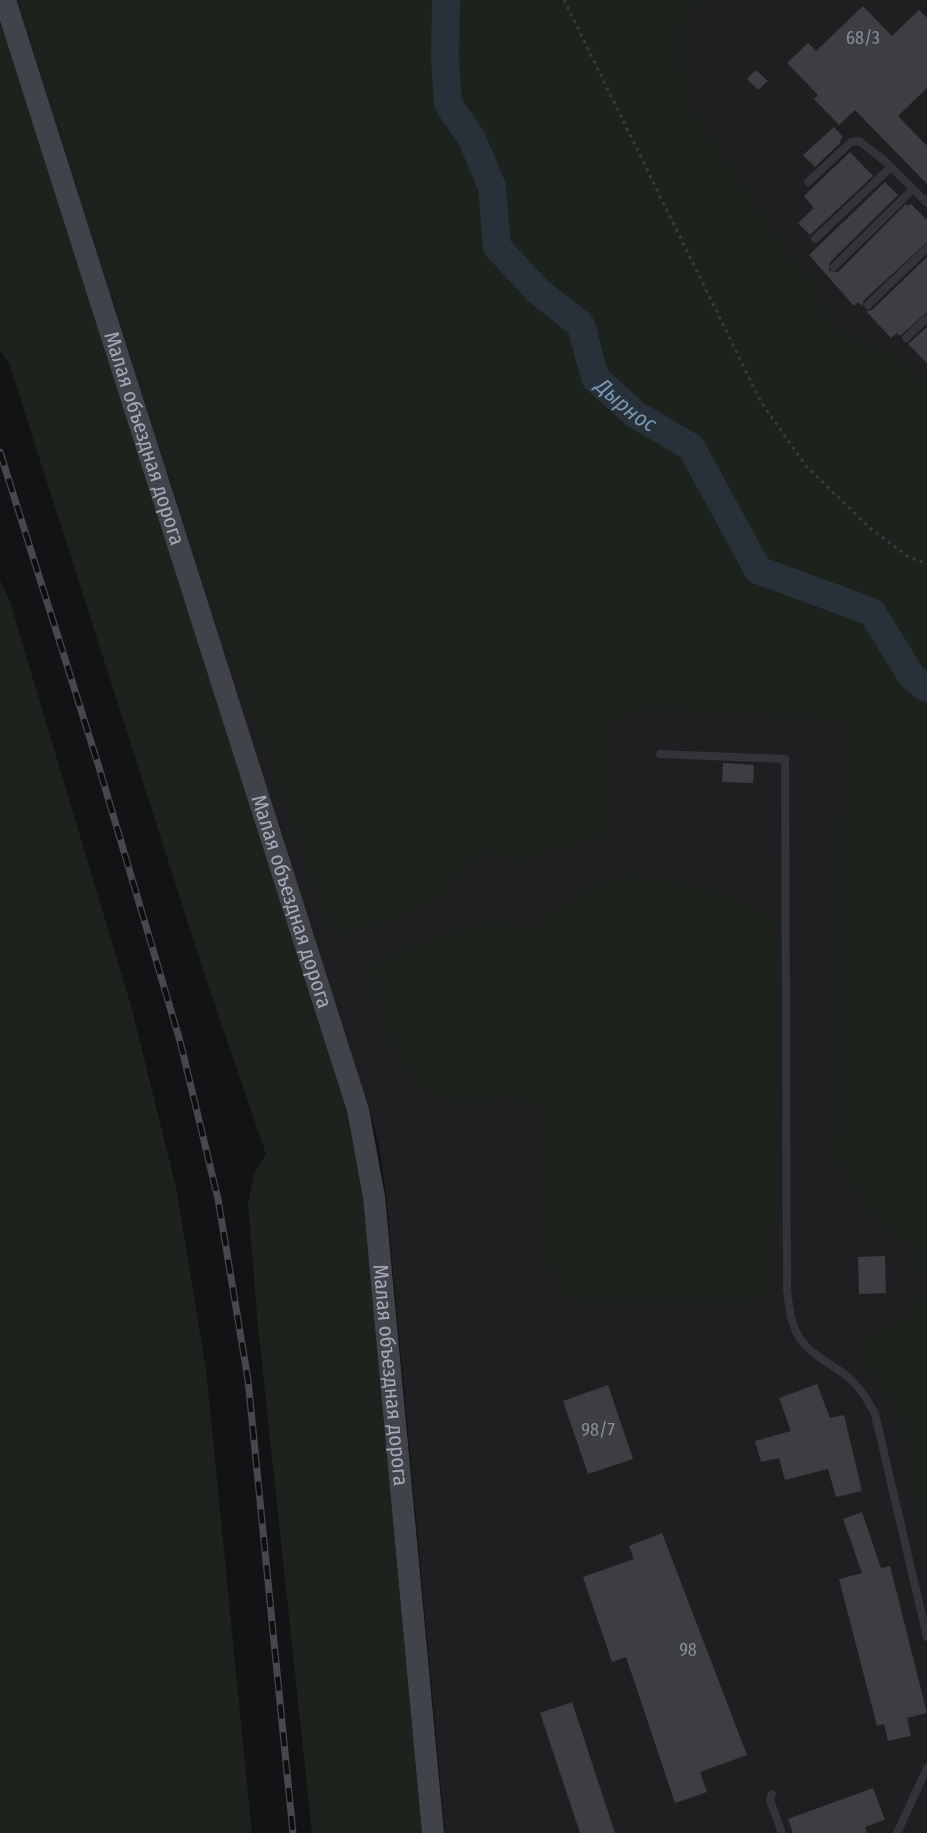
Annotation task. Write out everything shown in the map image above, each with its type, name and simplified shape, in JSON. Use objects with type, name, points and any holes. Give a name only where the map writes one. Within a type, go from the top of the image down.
[{"type":"street","name":"Малая объездная дорога","points":[[4,0],[358,1110],[365,1139],[374,1197],[433,1833]]},
{"type":"lane","points":[[808,182],[850,142],[859,141],[867,145],[927,203]]},
{"type":"lane","points":[[815,239],[891,167]]},
{"type":"lane","points":[[834,267],[913,189]]},
{"type":"lane","points":[[868,305],[927,248]]},
{"type":"lane","points":[[906,338],[927,318]]},
{"type":"lane","points":[[660,754],[785,759],[787,1289],[791,1319],[798,1336],[810,1350],[849,1378],[865,1395],[875,1414],[927,1637]]},
{"type":"lane","points":[[897,1833],[927,1768]]},
{"type":"lane","points":[[772,1794],[770,1800],[782,1833]]},
{"type":"path","points":[[564,0],[760,402],[806,466],[822,482],[871,528],[909,557],[927,564]]},
{"type":"shaded area","points":[[17,0],[927,0],[927,1833],[445,1833],[386,1195],[379,1146],[369,1107]]},
{"type":"shaded area","points":[[20,0],[697,0],[684,23],[684,71],[692,108],[816,289],[824,311],[839,332],[891,354],[913,371],[927,388],[927,1550],[900,1417],[862,1358],[868,1336],[914,1312],[923,1287],[920,1255],[869,1211],[835,1160],[843,720],[648,708],[627,712],[612,725],[609,833],[577,846],[536,854],[515,865],[494,853],[479,855],[468,865],[451,889],[423,908],[348,934],[336,931],[326,922],[215,611]]},
{"type":"shaded area","points":[[0,10],[347,1113],[363,1198],[422,1833],[312,1833],[258,1326],[248,1203],[255,1172],[266,1154],[204,973],[9,363],[0,351]]},
{"type":"shaded area","points":[[0,580],[10,602],[131,1006],[176,1187],[206,1370],[252,1833],[0,1833]]},
{"type":"shaded area","points":[[629,874],[665,880],[718,894],[753,906],[774,917],[777,1219],[765,1241],[769,1291],[763,1300],[574,1302],[564,1297],[562,1282],[546,1260],[539,1241],[545,1121],[542,1108],[528,1101],[514,1099],[453,1101],[427,1091],[413,1079],[402,1062],[385,1023],[369,967],[417,945],[474,927],[507,923],[543,927],[545,913],[606,880]]},
{"type":"building","points":[[863,6],[892,36],[919,10],[927,18],[927,88],[898,116],[927,146],[927,184],[855,110],[839,125],[814,99],[818,95],[787,63],[808,43],[816,51]]},
{"type":"building","points":[[756,70],[768,81],[758,90],[747,79]]},
{"type":"building","points":[[834,127],[843,137],[841,142],[815,167],[803,155]]},
{"type":"building","points":[[850,152],[873,176],[810,235],[798,223],[814,208],[804,196]]},
{"type":"building","points":[[885,182],[898,195],[830,262],[829,271],[838,272],[906,204],[908,206],[911,204],[927,220],[927,242],[864,300],[862,306],[858,302],[854,306],[809,255]]},
{"type":"building","points":[[927,257],[927,312],[900,336],[897,333],[891,338],[866,311],[872,310]]},
{"type":"building","points":[[927,327],[927,363],[908,344]]},
{"type":"building","points":[[723,763],[754,765],[753,783],[722,782]]},
{"type":"building","points":[[885,1256],[886,1293],[859,1294],[858,1257]]},
{"type":"building","points":[[817,1384],[830,1418],[844,1415],[862,1491],[836,1497],[828,1469],[785,1480],[779,1458],[761,1462],[755,1441],[791,1431],[779,1398]]},
{"type":"building","points":[[608,1385],[633,1459],[588,1474],[563,1401]]},
{"type":"building","points":[[862,1512],[881,1568],[890,1566],[927,1713],[907,1718],[911,1736],[888,1741],[884,1724],[877,1726],[839,1579],[862,1573],[843,1519]]},
{"type":"building","points":[[662,1533],[747,1755],[700,1772],[707,1792],[675,1803],[626,1657],[612,1662],[583,1577],[634,1559],[629,1546]]},
{"type":"building","points":[[572,1702],[615,1833],[580,1833],[540,1713]]},
{"type":"building","points":[[873,1788],[885,1820],[865,1827],[867,1833],[793,1833],[788,1819]]},
{"type":"waterway","name":"Дырнос","points":[[446,0],[445,58],[448,104],[472,139],[492,187],[497,247],[538,291],[581,325],[595,378],[635,414],[691,447],[758,570],[872,612],[912,677],[927,688]]},
{"type":"railway","points":[[0,452],[98,764],[180,1041],[218,1199],[248,1380],[293,1833]]}]
